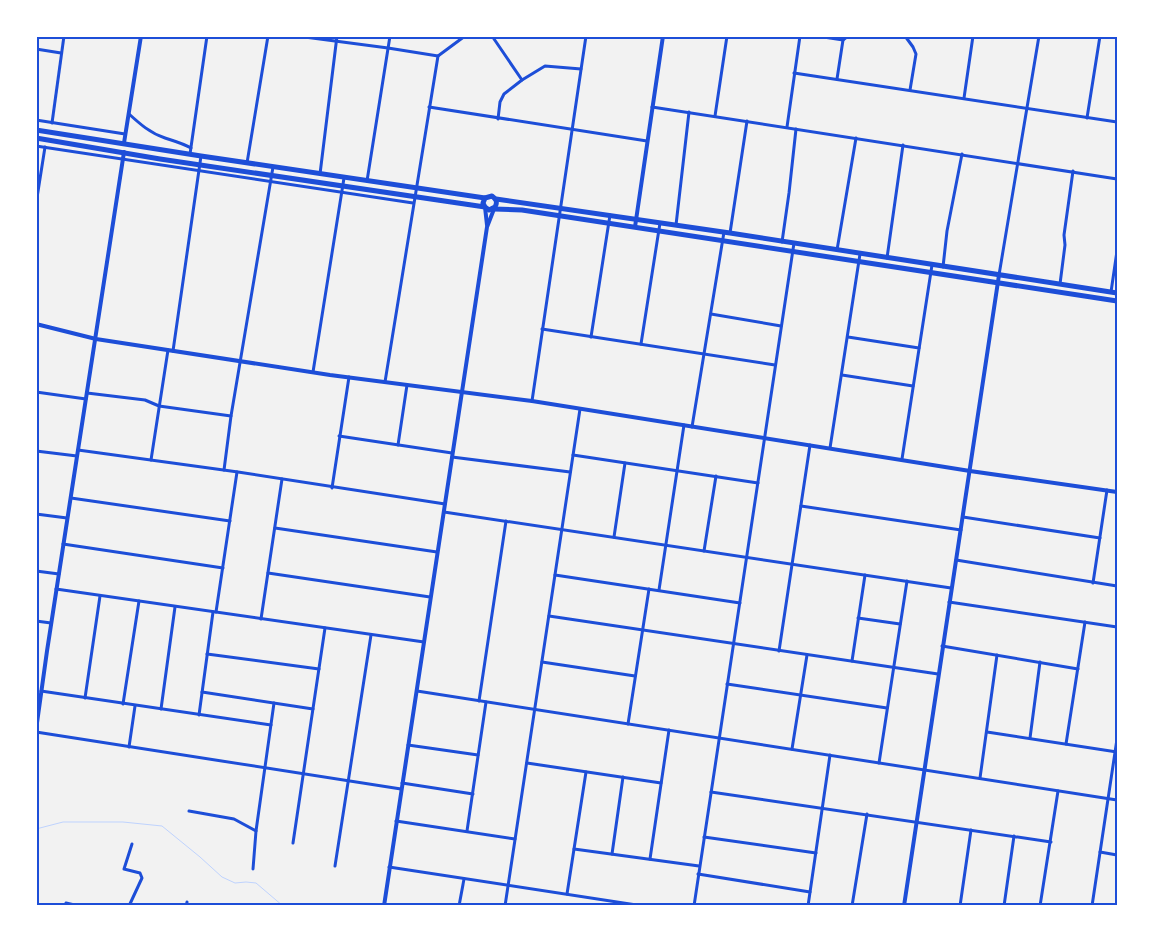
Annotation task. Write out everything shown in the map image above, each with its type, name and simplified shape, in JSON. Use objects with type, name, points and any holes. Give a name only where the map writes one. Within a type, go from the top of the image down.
[{"type":"main road","points":[[36,130],[367,182],[485,198],[489,196],[496,199],[1114,293]]},
{"type":"main road","points":[[36,138],[123,155],[414,200],[485,207],[489,210],[522,210],[1117,301]]},
{"type":"main road","points":[[485,198],[483,203],[485,207]]},
{"type":"main road","points":[[494,209],[496,199]]},
{"type":"street","points":[[52,123],[64,36]]},
{"type":"street","points":[[124,144],[141,36]]},
{"type":"street","points":[[190,155],[207,36]]},
{"type":"street","points":[[247,163],[268,36]]},
{"type":"street","points":[[297,36],[438,56]]},
{"type":"street","points":[[320,174],[337,36]]},
{"type":"street","points":[[367,182],[390,36]]},
{"type":"street","points":[[386,382],[438,56],[464,36]]},
{"type":"street","points":[[492,36],[522,80]]},
{"type":"street","points":[[532,401],[586,36]]},
{"type":"street","points":[[634,227],[663,36]]},
{"type":"street","points":[[715,116],[727,36]]},
{"type":"street","points":[[787,127],[800,36]]},
{"type":"street","points":[[817,36],[843,40]]},
{"type":"street","points":[[837,79],[843,40],[848,36]]},
{"type":"street","points":[[905,36],[913,46],[916,54],[910,90]]},
{"type":"street","points":[[964,98],[973,36]]},
{"type":"street","points":[[904,906],[997,282],[1039,36]]},
{"type":"street","points":[[1087,118],[1100,36]]},
{"type":"street","points":[[36,49],[61,53]]},
{"type":"street","points":[[498,119],[502,98],[522,80],[545,66],[581,69]]},
{"type":"street","points":[[794,73],[1117,122]]},
{"type":"street","points":[[430,107],[647,141]]},
{"type":"street","points":[[652,107],[1018,162],[1117,179]]},
{"type":"street","points":[[676,225],[690,112]]},
{"type":"street","points":[[128,114],[145,129],[191,148]]},
{"type":"street","points":[[36,120],[125,134]]},
{"type":"street","points":[[692,427],[722,241],[727,233],[747,121]]},
{"type":"street","points":[[782,242],[796,129]]},
{"type":"street","points":[[837,250],[856,138]]},
{"type":"street","points":[[887,258],[903,145]]},
{"type":"street","points":[[36,146],[123,155],[36,731],[401,788]]},
{"type":"street","points":[[36,204],[45,147]]},
{"type":"street","points":[[943,267],[962,154]]},
{"type":"street","points":[[173,351],[200,156]]},
{"type":"street","points":[[224,470],[231,416],[273,167]]},
{"type":"street","points":[[1060,284],[1065,245],[1064,235],[1073,171]]},
{"type":"street","points":[[313,372],[344,178]]},
{"type":"street","points":[[485,207],[487,227]]},
{"type":"street","points":[[384,906],[487,227],[494,209]]},
{"type":"street","points":[[591,337],[610,215]]},
{"type":"street","points":[[640,344],[660,223]]},
{"type":"street","points":[[694,906],[794,243]]},
{"type":"street","points":[[1114,293],[1117,251]]},
{"type":"street","points":[[830,448],[860,254]]},
{"type":"street","points":[[902,459],[932,265]]},
{"type":"street","points":[[711,314],[781,326]]},
{"type":"street","points":[[36,324],[96,339],[173,351],[532,401],[1117,492]]},
{"type":"street","points":[[542,330],[776,365]]},
{"type":"street","points":[[848,337],[919,348]]},
{"type":"street","points":[[151,460],[168,350]]},
{"type":"street","points":[[842,375],[913,386]]},
{"type":"street","points":[[332,488],[349,377]]},
{"type":"street","points":[[398,445],[407,385]]},
{"type":"street","points":[[36,392],[86,399]]},
{"type":"street","points":[[87,393],[149,401],[159,406],[231,416]]},
{"type":"street","points":[[505,906],[580,409]]},
{"type":"street","points":[[659,590],[684,426]]},
{"type":"street","points":[[340,436],[570,472]]},
{"type":"street","points":[[779,650],[810,445]]},
{"type":"street","points":[[78,450],[238,472],[445,504]]},
{"type":"street","points":[[36,451],[77,456]]},
{"type":"street","points":[[573,455],[758,483]]},
{"type":"street","points":[[614,537],[625,463]]},
{"type":"street","points":[[199,714],[207,654],[238,472]]},
{"type":"street","points":[[704,551],[716,476]]},
{"type":"street","points":[[261,619],[282,479]]},
{"type":"street","points":[[1093,582],[1107,490]]},
{"type":"street","points":[[71,498],[230,521]]},
{"type":"street","points":[[801,506],[961,530]]},
{"type":"street","points":[[444,512],[951,588]]},
{"type":"street","points":[[36,514],[67,518]]},
{"type":"street","points":[[963,517],[1100,538]]},
{"type":"street","points":[[479,700],[506,521]]},
{"type":"street","points":[[275,528],[437,552]]},
{"type":"street","points":[[63,544],[223,568]]},
{"type":"street","points":[[956,560],[1117,586]]},
{"type":"street","points":[[36,571],[59,574]]},
{"type":"street","points":[[268,574],[430,597]]},
{"type":"street","points":[[555,575],[740,603]]},
{"type":"street","points":[[852,662],[865,575]]},
{"type":"street","points":[[879,763],[907,581]]},
{"type":"street","points":[[628,724],[648,589]]},
{"type":"street","points":[[56,590],[424,642]]},
{"type":"street","points":[[85,698],[100,596]]},
{"type":"street","points":[[123,704],[139,601]]},
{"type":"street","points":[[949,602],[1117,627]]},
{"type":"street","points":[[160,709],[175,607]]},
{"type":"street","points":[[549,616],[938,674]]},
{"type":"street","points":[[858,618],[900,624]]},
{"type":"street","points":[[36,621],[51,623]]},
{"type":"street","points":[[1066,744],[1085,622]]},
{"type":"street","points":[[293,843],[325,628]]},
{"type":"street","points":[[335,866],[371,635]]},
{"type":"street","points":[[942,646],[1078,669]]},
{"type":"street","points":[[207,654],[319,670]]},
{"type":"street","points":[[792,749],[807,655]]},
{"type":"street","points":[[980,778],[997,655]]},
{"type":"street","points":[[542,662],[635,676]]},
{"type":"street","points":[[1030,738],[1040,662]]},
{"type":"street","points":[[36,681],[42,682]]},
{"type":"street","points":[[727,684],[888,708]]},
{"type":"street","points":[[41,691],[270,724]]},
{"type":"street","points":[[416,691],[1117,800]]},
{"type":"street","points":[[202,692],[313,709]]},
{"type":"street","points":[[467,831],[486,702]]},
{"type":"street","points":[[253,869],[256,831],[274,703]]},
{"type":"street","points":[[129,746],[135,706]]},
{"type":"street","points":[[650,859],[669,730]]},
{"type":"street","points":[[986,732],[1116,752]]},
{"type":"street","points":[[1092,906],[1117,740]]},
{"type":"street","points":[[408,745],[478,755]]},
{"type":"street","points":[[808,906],[830,755]]},
{"type":"street","points":[[526,763],[661,783]]},
{"type":"street","points":[[567,894],[586,772]]},
{"type":"street","points":[[612,854],[622,777]]},
{"type":"street","points":[[402,783],[473,794]]},
{"type":"street","points":[[1040,906],[1058,791]]},
{"type":"street","points":[[711,792],[1051,842]]},
{"type":"street","points":[[190,811],[228,816],[256,831]]},
{"type":"street","points":[[852,906],[867,814]]},
{"type":"street","points":[[396,821],[515,838]]},
{"type":"street","points":[[960,906],[971,830]]},
{"type":"street","points":[[704,836],[816,853]]},
{"type":"street","points":[[1004,906],[1014,836]]},
{"type":"street","points":[[129,906],[142,878],[140,873],[124,869],[132,844]]},
{"type":"street","points":[[574,849],[700,866]]},
{"type":"street","points":[[1100,852],[1117,855]]},
{"type":"street","points":[[389,868],[643,906]]},
{"type":"street","points":[[698,874],[810,892]]},
{"type":"street","points":[[459,906],[464,879]]},
{"type":"street","points":[[66,906],[66,903],[79,906]]},
{"type":"waterway","points":[[36,829],[63,822],[123,822],[162,826],[222,877],[235,883],[256,883],[283,906]]}]
